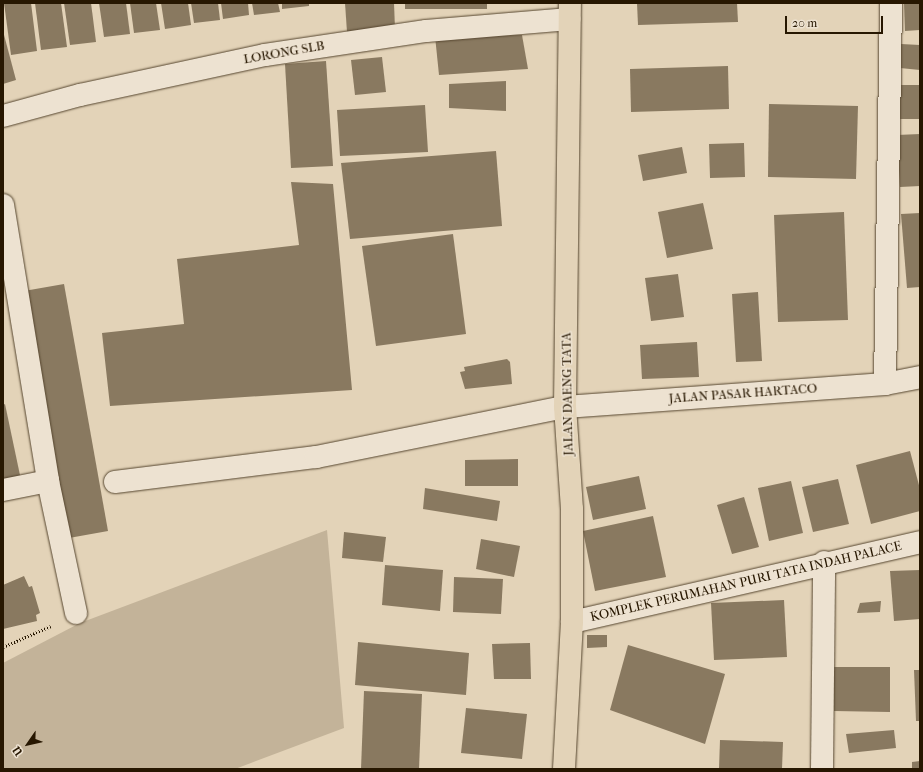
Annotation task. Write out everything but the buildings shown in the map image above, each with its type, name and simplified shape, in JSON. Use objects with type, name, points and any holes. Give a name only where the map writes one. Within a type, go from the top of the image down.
[{"type":"main road","name":"JALAN DAENG TATA","points":[[564,769],[572,622],[572,509],[566,407],[570,11]]},
{"type":"street","points":[[885,384],[891,3]]},
{"type":"street","name":"LORONG SLB","points":[[3,116],[80,95],[265,55],[570,11]]},
{"type":"street","points":[[3,205],[48,481],[76,613]]},
{"type":"street","name":"JALAN PASAR HARTACO","points":[[116,482],[316,457],[566,407],[885,384],[920,377]]},
{"type":"street","points":[[3,490],[48,481]]},
{"type":"street","name":"KOMPLEK PERUMAHAN PURI TATA INDAH PALACE","points":[[572,622],[824,562],[920,542]]},
{"type":"street","points":[[822,769],[824,562]]},
{"type":"path","points":[[3,647],[76,613]]},
{"type":"shaded area","points":[[327,530],[344,728],[235,769],[3,769],[3,663],[80,623]]}]
